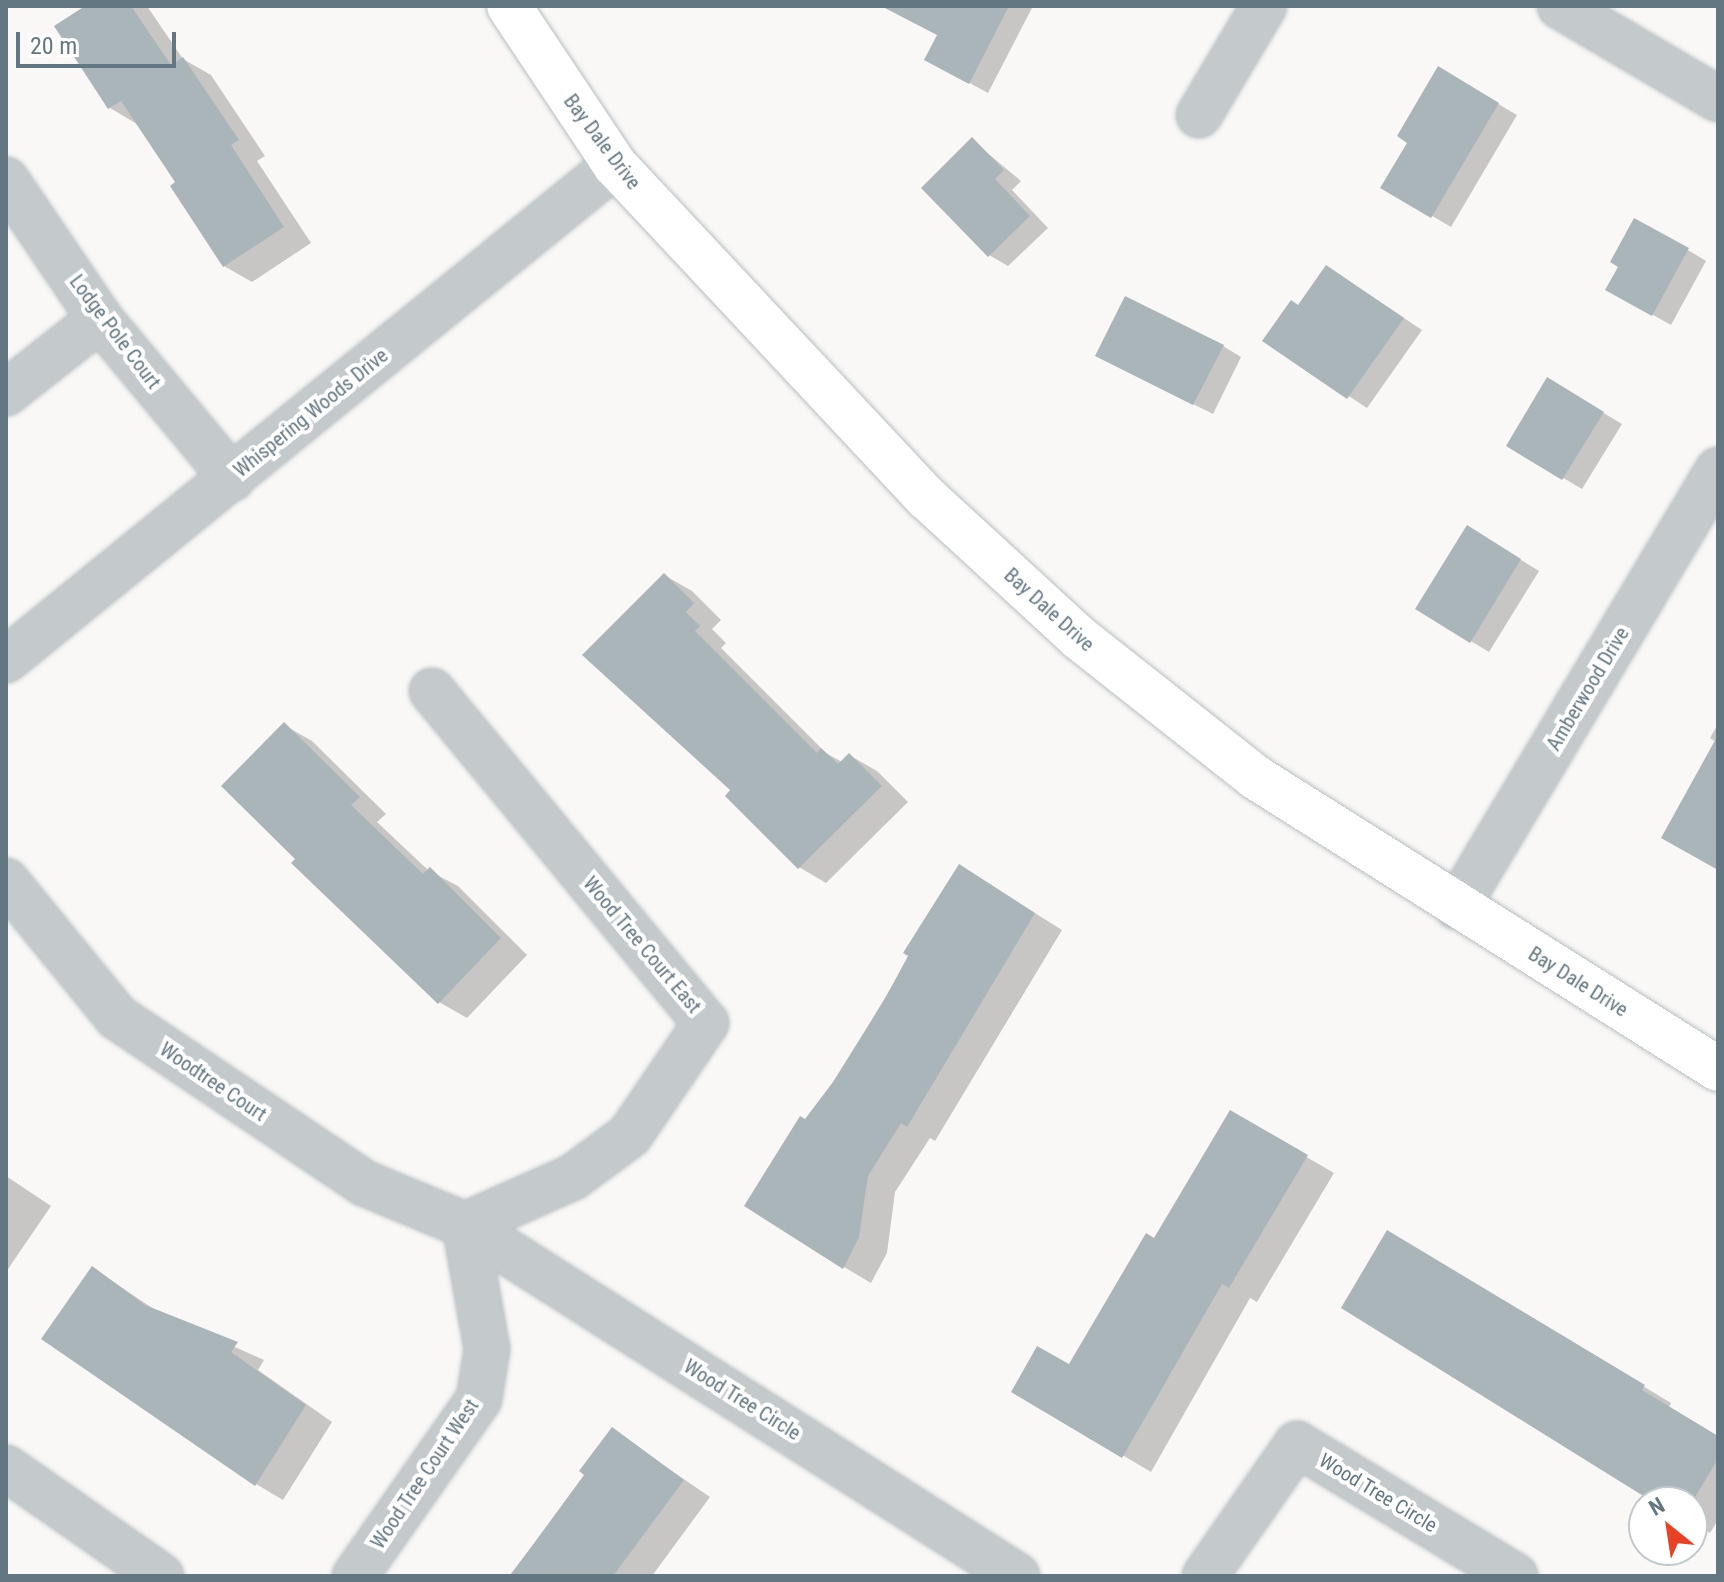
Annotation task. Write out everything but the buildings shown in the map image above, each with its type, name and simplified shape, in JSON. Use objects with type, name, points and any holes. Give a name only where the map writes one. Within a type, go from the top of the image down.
[{"type":"street","name":"Bay Dale Drive","points":[[509,6],[615,165],[927,498],[1078,637],[1255,777],[1718,1069]]},
{"type":"street","points":[[1199,115],[1264,6]]},
{"type":"street","points":[[1560,6],[1718,99]]},
{"type":"street","name":"Whispering Woods Drive","points":[[6,660],[615,165]]},
{"type":"street","name":"Lodge Pole Court","points":[[6,180],[100,319],[232,478]]},
{"type":"street","points":[[6,393],[100,319]]},
{"type":"street","name":"Amberwood Drive","points":[[1457,907],[1718,470]]},
{"type":"street","name":"Wood Tree Court East","points":[[432,691],[706,1023],[630,1135],[573,1177],[465,1225]]},
{"type":"street","name":"Woodtree Court","points":[[6,881],[117,1017],[364,1183],[465,1225]]},
{"type":"street","name":"Wood Tree Court West","points":[[355,1576],[479,1399],[487,1349],[465,1225]]},
{"type":"street","name":"Wood Tree Circle","points":[[465,1225],[1017,1576]]},
{"type":"street","name":"Wood Tree Circle","points":[[1205,1576],[1297,1444],[1515,1576]]},
{"type":"street","points":[[6,1468],[161,1576]]}]
